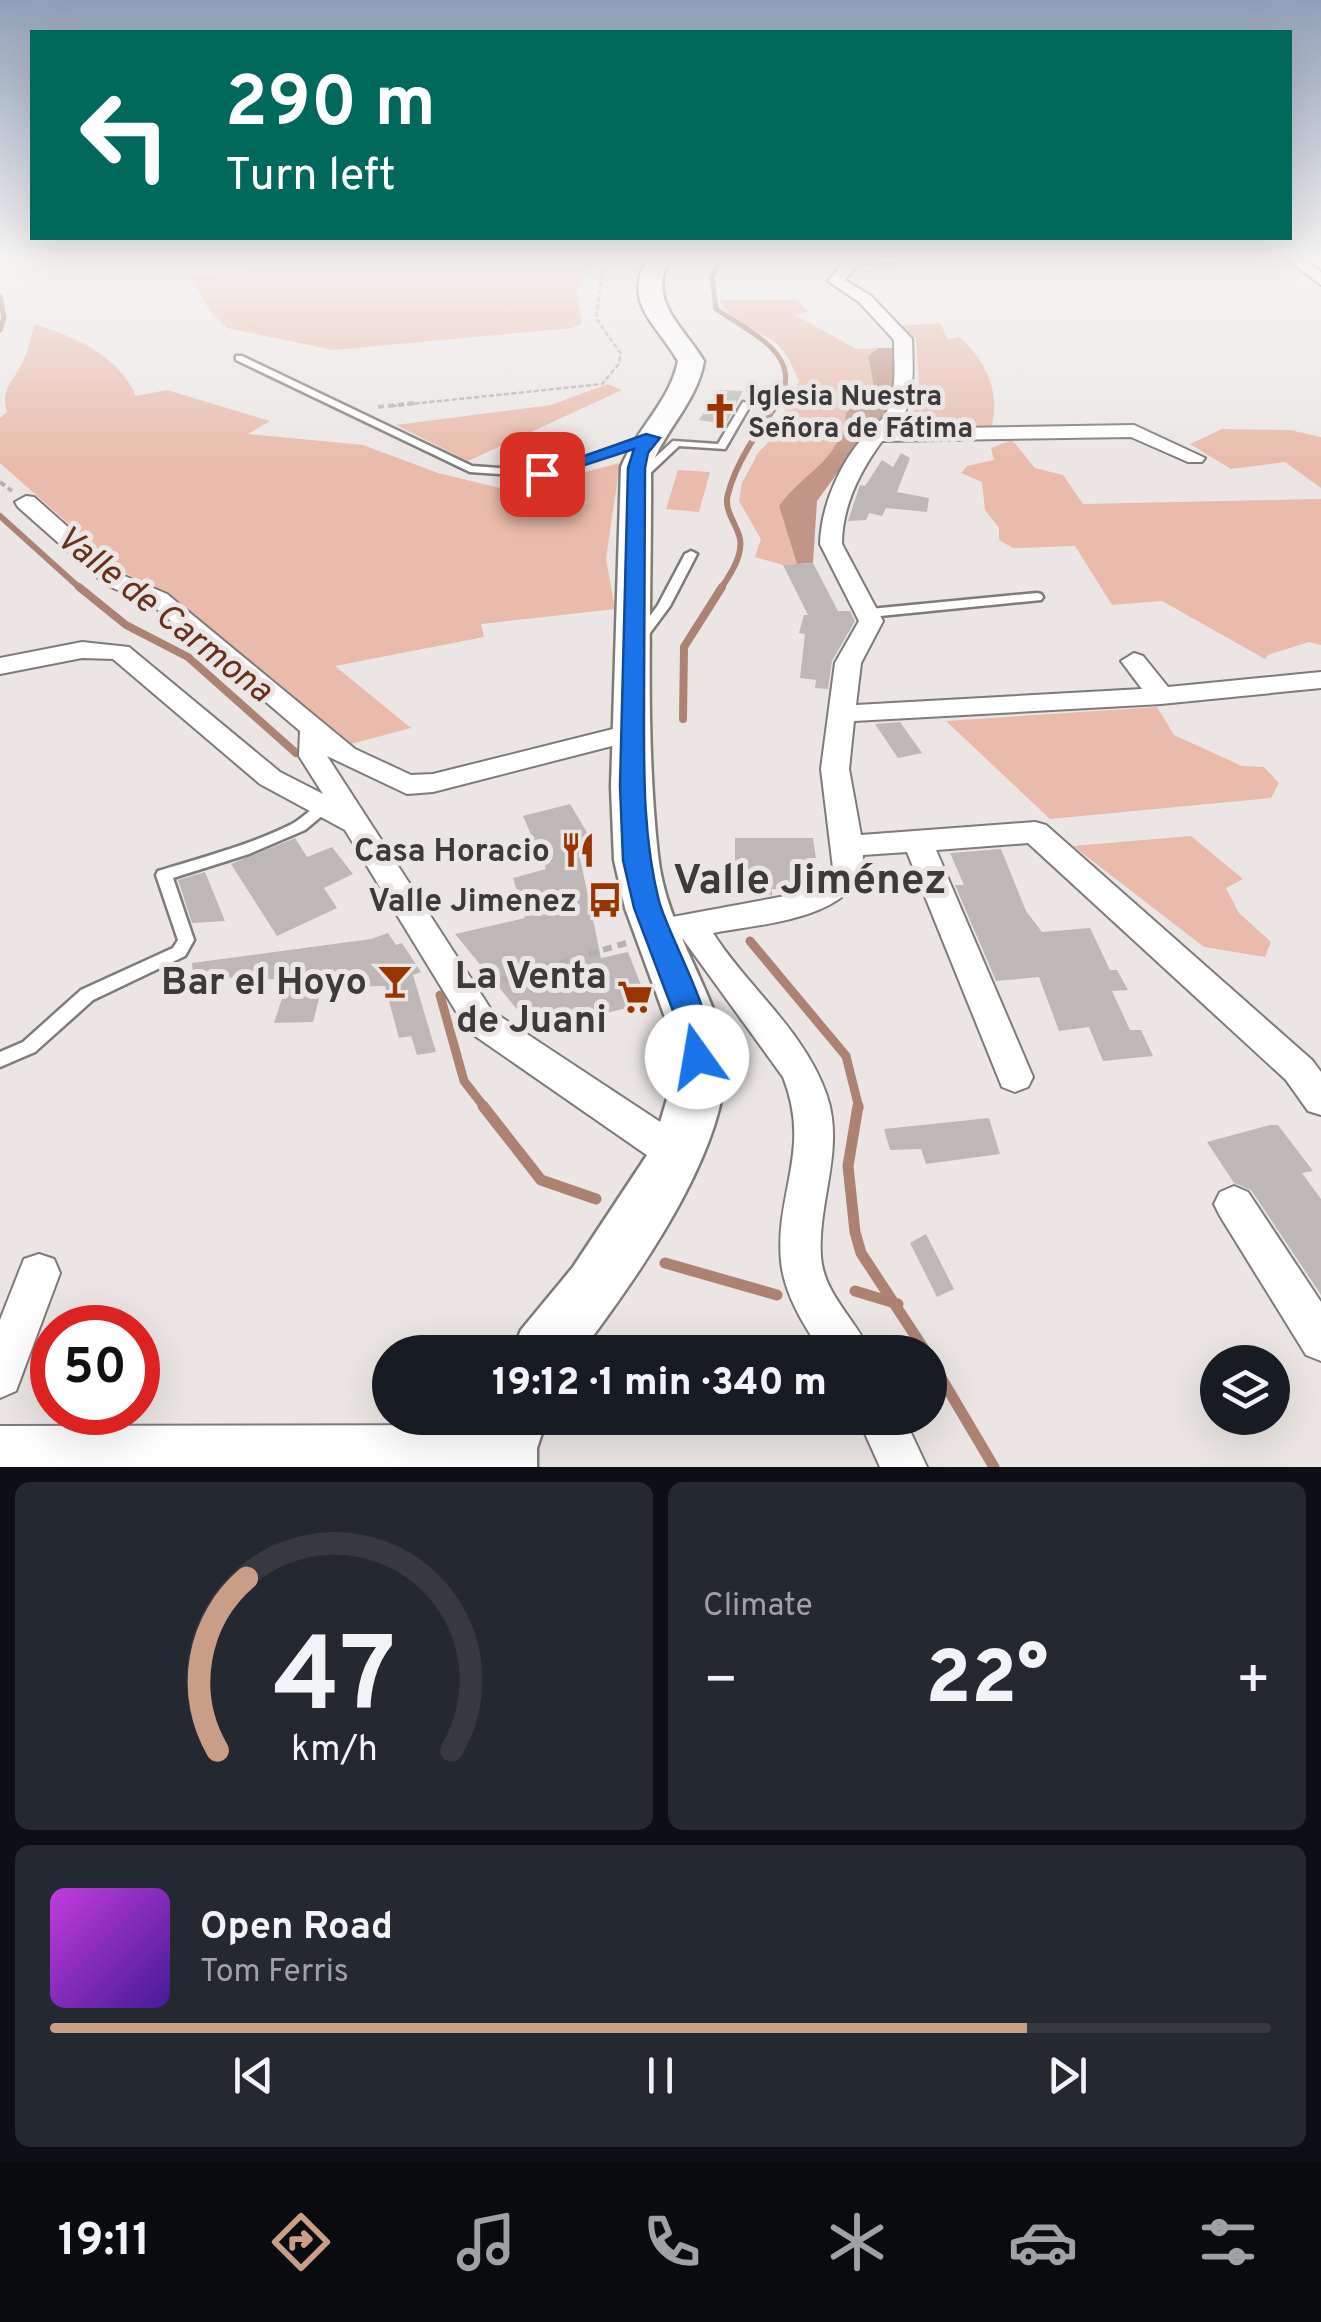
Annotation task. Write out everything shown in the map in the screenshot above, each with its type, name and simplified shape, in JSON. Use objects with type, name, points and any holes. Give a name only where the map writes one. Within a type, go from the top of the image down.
[{"type":"main road","points":[[556,1335],[594,1287],[678,1155],[699,1082],[696,1032],[674,930],[636,860],[636,481],[640,452],[686,388],[691,361],[666,325]]},
{"type":"street","points":[[674,930],[824,896],[840,882],[848,868],[835,768],[848,662],[865,636],[870,614],[831,544],[830,530],[854,468],[876,435],[892,422],[904,390],[904,339],[891,325]]},
{"type":"street","points":[[876,435],[1134,431],[1195,458]]},
{"type":"street","points":[[26,502],[114,580],[160,600],[345,755],[407,785],[420,786],[633,732]]},
{"type":"street","points":[[0,666],[82,650],[120,652],[270,778],[338,815]]},
{"type":"street","points":[[1134,661],[1162,696]]},
{"type":"street","points":[[841,714],[1162,696],[1321,680]]},
{"type":"street","points":[[314,728],[313,756],[338,815],[480,1021],[678,1155]]},
{"type":"street","points":[[848,846],[1036,832],[1299,1070],[1321,1100]]},
{"type":"street","points":[[918,842],[1015,1078]]},
{"type":"street","points":[[674,930],[715,966],[783,1046],[811,1102],[813,1171],[801,1258],[812,1296],[837,1335]]},
{"type":"street","points":[[1234,1204],[1321,1340]]},
{"type":"street","points":[[0,1376],[39,1274]]},
{"type":"street","points":[[888,1435],[904,1467]]},
{"type":"street","points":[[0,1449],[507,1444]]},
{"type":"lane","points":[[239,358],[470,469],[520,475],[564,470],[652,438]]},
{"type":"lane","points":[[636,481],[676,443],[721,447],[746,404]]},
{"type":"lane","points":[[634,646],[664,606],[691,554]]},
{"type":"lane","points":[[870,614],[1038,597]]},
{"type":"lane","points":[[0,1060],[28,1047],[88,995],[179,952],[186,940],[164,875],[338,815]]},
{"type":"path","points":[[354,413],[382,406],[602,384],[621,354],[601,325]]},
{"type":"path","points":[[461,992],[674,930]]},
{"type":"shaded area","points":[[35,325],[39,325],[95,350],[119,369],[136,396],[167,390],[270,421],[248,434],[363,445],[438,473],[504,489],[620,463],[606,559],[615,609],[481,624],[484,637],[335,666],[411,728],[347,745],[174,597],[123,572],[0,463],[0,418],[7,412],[6,392],[24,359]]},
{"type":"shaded area","points":[[224,325],[578,325],[333,350]]},
{"type":"shaded area","points":[[746,325],[814,325],[856,349],[879,348],[868,357],[874,387],[846,413],[837,443],[829,454],[779,506],[797,564],[783,565],[755,557],[761,539],[739,501],[742,483],[758,453],[772,438],[799,381],[788,358],[770,339]]},
{"type":"shaded area","points":[[941,325],[948,339],[960,337],[989,377],[994,401],[992,426],[902,427],[920,401],[916,338],[899,326]]},
{"type":"shaded area","points":[[879,348],[893,348],[897,389],[884,421],[863,438],[817,501],[813,563],[797,564],[779,506],[829,454],[837,443],[846,413],[874,387],[868,356]]},
{"type":"shaded area","points":[[608,384],[622,390],[468,461],[396,425],[551,405]]},
{"type":"shaded area","points":[[1222,429],[1290,430],[1321,437],[1321,488],[1285,462],[1231,469],[1190,444]]},
{"type":"shaded area","points":[[1012,440],[1035,468],[1063,475],[1083,504],[1321,499],[1321,645],[1309,642],[1265,659],[1162,601],[1112,605],[1075,546],[1013,548],[999,540],[999,528],[985,510],[982,482],[961,473],[967,466],[994,460],[991,448]]},
{"type":"shaded area","points":[[678,470],[710,472],[699,512],[666,509]]},
{"type":"shaded area","points":[[1157,707],[1174,735],[1242,766],[1264,767],[1279,783],[1271,798],[1050,819],[946,721]]},
{"type":"shaded area","points":[[1191,836],[1243,879],[1226,888],[1239,913],[1271,942],[1265,957],[1204,947],[1073,846]]},
{"type":"building","name":"Iglesia Nuestra Señora de Fátima","points":[[720,390],[743,391],[726,424],[699,420]]},
{"type":"building","points":[[901,453],[910,458],[897,492],[929,498],[927,512],[886,508],[882,516],[869,513],[866,520],[848,521],[860,485],[865,486],[882,460],[893,467]]},
{"type":"building","points":[[813,563],[838,611],[850,611],[855,621],[832,661],[828,689],[815,688],[816,680],[800,678],[805,634],[799,633],[804,615],[808,615],[783,565]]},
{"type":"building","points":[[900,722],[922,753],[898,758],[875,724]]},
{"type":"building","points":[[570,804],[591,839],[582,842],[591,853],[580,858],[601,958],[628,952],[648,1003],[534,1030],[455,934],[525,918],[513,878],[546,869],[523,816]]},
{"type":"building","points":[[295,838],[307,857],[332,847],[353,874],[324,888],[337,908],[277,936],[231,864]]},
{"type":"building","points":[[735,838],[813,838],[816,858],[811,858],[812,881],[800,881],[801,886],[791,889],[772,889],[772,895],[750,896],[743,863],[735,863]]},
{"type":"building","points":[[1001,849],[1026,911],[1042,932],[1090,928],[1110,970],[1117,970],[1128,990],[1112,991],[1130,1030],[1141,1030],[1153,1056],[1103,1061],[1089,1027],[1059,1031],[1039,977],[996,981],[955,885],[964,885],[950,853]]},
{"type":"building","points":[[205,872],[225,921],[192,923],[178,880]]},
{"type":"building","points":[[388,933],[396,945],[402,943],[421,972],[413,975],[436,1052],[417,1055],[411,1036],[399,1038],[385,986],[322,987],[313,1022],[274,1023],[288,980],[193,976],[192,963],[371,939]]},
{"type":"building","points":[[989,1118],[1000,1154],[926,1164],[921,1149],[890,1150],[884,1129]]},
{"type":"building","points":[[1278,1125],[1313,1171],[1302,1173],[1321,1199],[1321,1295],[1251,1190],[1234,1183],[1207,1142]]},
{"type":"building","points":[[926,1234],[954,1289],[937,1297],[910,1243]]},
{"type":"waterway","name":"Valle de Carmona","points":[[0,330],[2,325]]},
{"type":"waterway","points":[[741,325],[772,348],[781,360],[784,389],[776,406]]},
{"type":"waterway","points":[[720,590],[740,546],[727,506],[728,494],[749,447],[778,403]]},
{"type":"waterway","name":"Valle de Carmona","points":[[0,516],[82,590]]},
{"type":"waterway","name":"Valle de Carmona","points":[[79,587],[126,625],[188,657],[296,753]]},
{"type":"waterway","points":[[683,719],[684,647],[722,587]]},
{"type":"waterway","points":[[750,941],[846,1056],[859,1108]]},
{"type":"waterway","name":"Valle de Carmona","points":[[440,995],[464,1081],[485,1108]]},
{"type":"waterway","name":"Valle de Carmona","points":[[483,1106],[541,1180],[596,1199]]},
{"type":"waterway","points":[[858,1106],[848,1166],[855,1232],[861,1253],[894,1303]]},
{"type":"waterway","points":[[665,1263],[777,1295]]},
{"type":"waterway","points":[[855,1291],[894,1303]]},
{"type":"waterway","points":[[894,1303],[898,1304]]},
{"type":"waterway","points":[[894,1303],[915,1335]]},
{"type":"waterway","points":[[947,1388],[994,1467]]},
{"type":"place","name":"Iglesia Nuestra Señora de Fátima","points":[[720,411]]},
{"type":"place","name":"Casa Horacio","points":[[578,850]]},
{"type":"place","name":"Valle Jimenez","points":[[605,900]]},
{"type":"place","name":"Bar el Hoyo","points":[[395,981]]},
{"type":"place","name":"La Venta de Juani","points":[[635,997]]},
{"type":"district","name":"Valle Jiménez","points":[[810,878]]},
{"type":"route","points":[[542,474],[586,463],[626,444],[652,438],[640,452],[636,468],[632,786],[636,860],[648,908],[696,1032],[697,1057]]}]
